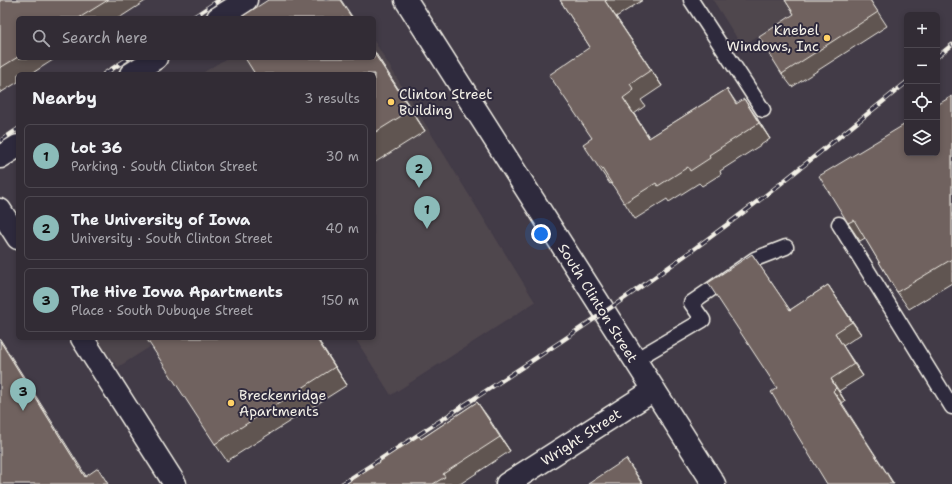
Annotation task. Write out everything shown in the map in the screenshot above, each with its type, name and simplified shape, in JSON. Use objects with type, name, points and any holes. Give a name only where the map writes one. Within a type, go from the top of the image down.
[{"type":"street","points":[[221,16],[246,0]]},
{"type":"street","name":"South Clinton Street","points":[[406,0],[714,484]]},
{"type":"street","points":[[134,72],[153,60]]},
{"type":"street","points":[[0,157],[16,147]]},
{"type":"street","points":[[0,210],[16,235]]},
{"type":"street","points":[[83,340],[175,484]]},
{"type":"street","name":"Wright Street","points":[[507,484],[654,390]]},
{"type":"lane","points":[[691,0],[763,110]]},
{"type":"lane","points":[[839,224],[952,406]]},
{"type":"lane","points":[[635,360],[703,320],[692,302],[755,259],[786,247]]},
{"type":"shaded area","points":[[713,0],[814,0],[742,46]]},
{"type":"shaded area","points":[[376,44],[535,302],[391,395],[356,340],[376,340],[376,72],[204,72],[224,60],[376,60]]},
{"type":"shaded area","points":[[96,340],[161,340],[118,367]]},
{"type":"building","points":[[0,0],[108,0],[82,16],[16,16],[16,58],[0,68]]},
{"type":"building","points":[[268,0],[340,0],[351,16],[243,16]]},
{"type":"building","points":[[560,0],[607,0],[605,1],[651,70],[630,84],[634,90],[623,98],[649,138],[727,89],[736,104],[744,99],[759,123],[709,155],[710,158],[690,171],[688,167],[658,186],[656,183],[624,203],[601,167],[599,168],[583,144],[592,138],[549,75],[590,47]]},
{"type":"building","name":"Knebel Windows, Inc","points":[[785,0],[870,0],[878,12],[782,74],[759,37],[794,14]]},
{"type":"building","points":[[376,56],[411,110],[376,132],[376,72],[254,72],[246,60],[376,60]]},
{"type":"building","points":[[952,96],[952,259],[897,292],[854,220],[848,223],[819,176],[904,125],[904,156],[940,156],[940,103]]},
{"type":"building","points":[[752,254],[790,310],[828,285],[852,322],[835,333],[854,364],[831,379],[836,388],[833,391],[893,484],[827,484],[771,392],[777,388],[708,283]]},
{"type":"building","name":"Breckenridge Apartments","points":[[147,340],[317,340],[335,367],[215,444]]},
{"type":"building","points":[[0,341],[85,477],[98,468],[108,484],[0,484]]},
{"type":"building","points":[[477,402],[500,437],[443,474],[445,477],[433,484],[347,483],[419,436],[421,439]]},
{"type":"building","points":[[626,459],[642,484],[588,484]]},
{"type":"railway","points":[[195,16],[219,0]]},
{"type":"railway","points":[[940,55],[952,45]]},
{"type":"railway","points":[[107,72],[126,60]]},
{"type":"railway","points":[[342,484],[516,371],[645,284],[798,170],[905,84]]},
{"type":"railway","points":[[0,141],[16,130]]},
{"type":"place","name":"Knebel Windows, Inc","points":[[827,38]]},
{"type":"place","name":"Clinton Street Building","points":[[391,102]]},
{"type":"place","name":"The University of Iowa","points":[[419,188]]},
{"type":"place","name":"Lot 36","points":[[427,229]]},
{"type":"place","name":"Breckenridge Apartments","points":[[231,403]]},
{"type":"place","name":"The Hive Iowa Apartments","points":[[23,411]]}]
